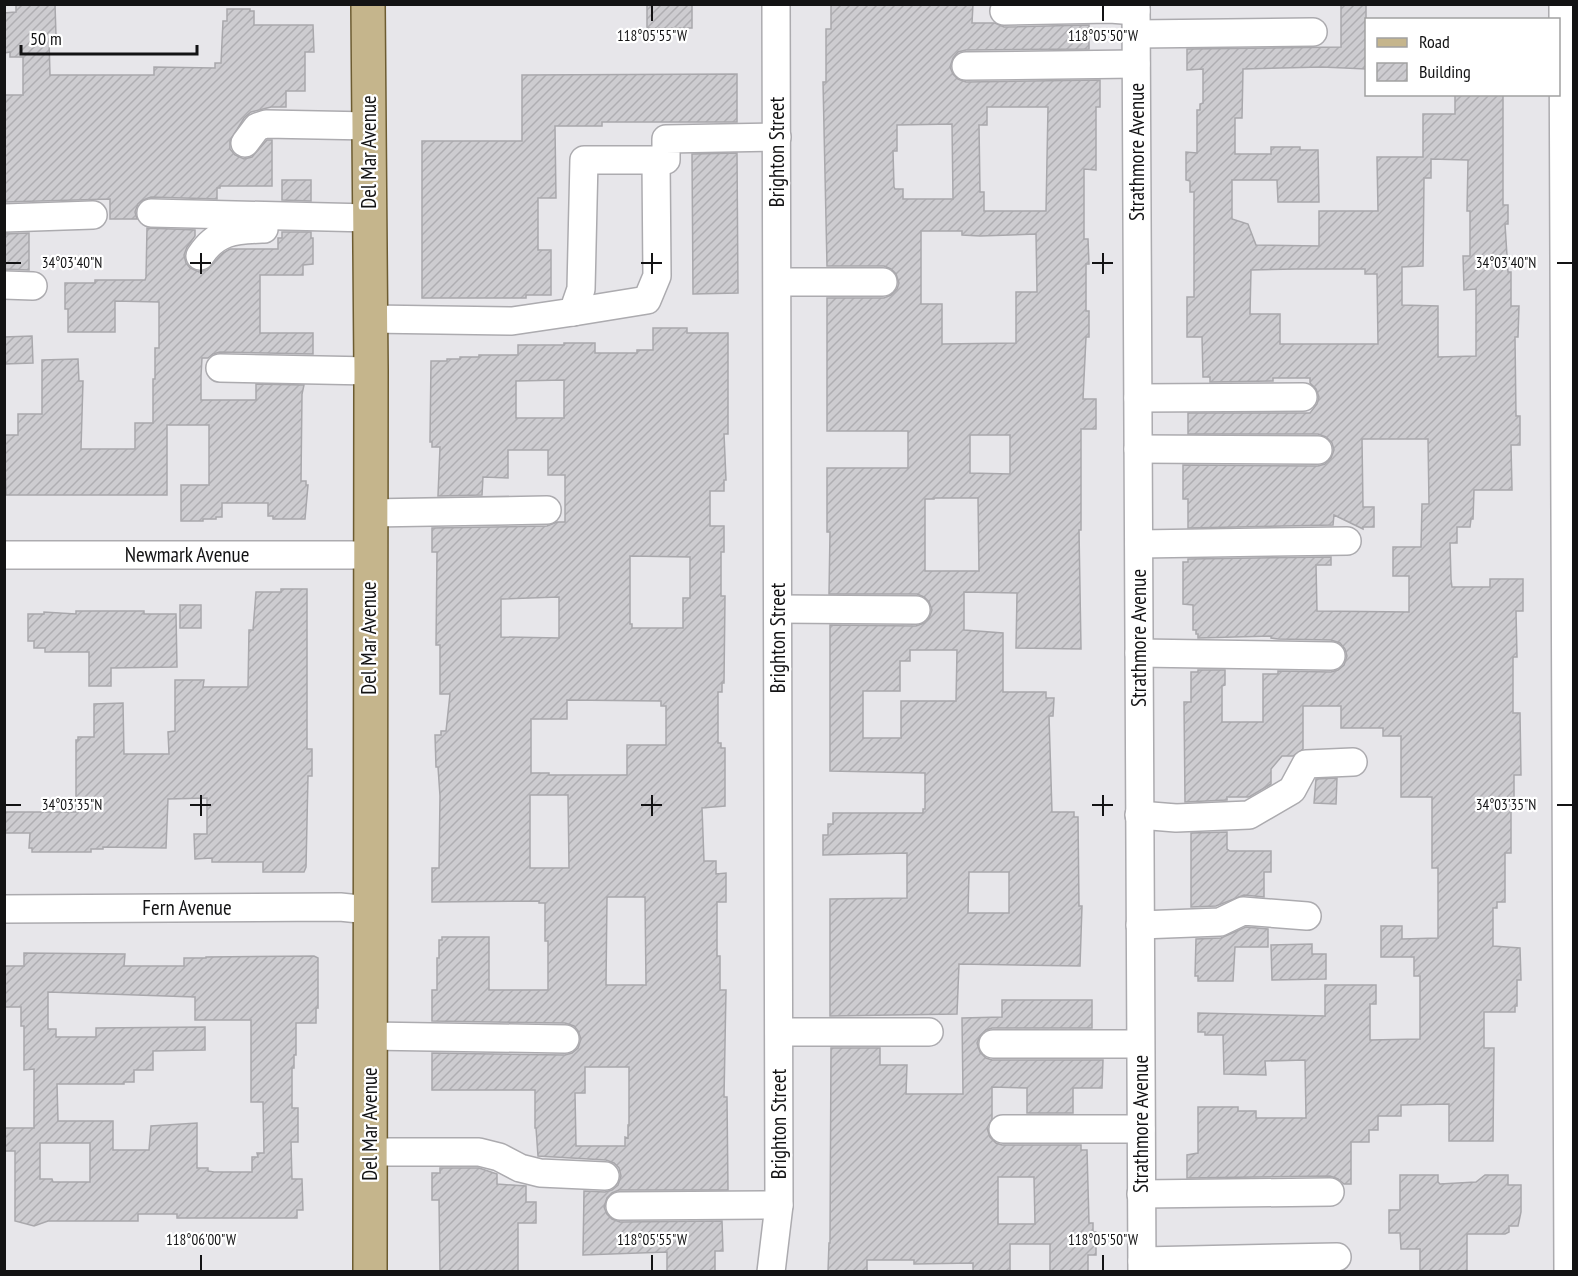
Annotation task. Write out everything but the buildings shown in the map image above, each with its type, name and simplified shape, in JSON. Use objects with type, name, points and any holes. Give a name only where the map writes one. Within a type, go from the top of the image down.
[{"type":"main road","name":"Del Mar Avenue","points":[[368,4],[371,371],[369,513],[370,1272]]},
{"type":"street","name":"Brighton Street","points":[[771,1272],[779,1205],[776,4]]},
{"type":"street","points":[[1563,4],[1570,805],[1568,1272]]},
{"type":"street","points":[[1004,11],[1110,9],[1136,16],[1313,32]]},
{"type":"street","name":"Strathmore Avenue","points":[[1136,16],[1142,1266]]},
{"type":"street","points":[[966,66],[1136,64]]},
{"type":"street","points":[[245,143],[257,127],[266,124],[369,126]]},
{"type":"street","points":[[573,312],[581,289],[584,160],[666,160],[666,140],[777,137]]},
{"type":"street","points":[[370,319],[512,321],[647,300],[657,276],[656,160]]},
{"type":"street","points":[[151,213],[370,224]]},
{"type":"street","points":[[4,218],[93,215]]},
{"type":"street","points":[[200,256],[207,245],[218,236],[238,232],[370,224]]},
{"type":"street","points":[[777,282],[883,282]]},
{"type":"street","points":[[4,285],[33,286]]},
{"type":"street","points":[[220,368],[371,371]]},
{"type":"street","points":[[1138,398],[1303,397]]},
{"type":"street","points":[[1138,449],[1318,450]]},
{"type":"street","points":[[369,513],[547,510]]},
{"type":"street","points":[[1139,544],[1347,542]]},
{"type":"street","name":"Newmark Avenue","points":[[4,555],[369,555]]},
{"type":"street","points":[[778,609],[916,610]]},
{"type":"street","points":[[1139,653],[1331,656]]},
{"type":"street","points":[[1139,815],[1176,818],[1249,815],[1292,790],[1306,764],[1353,762]]},
{"type":"street","name":"Fern Avenue","points":[[4,909],[340,907],[369,910]]},
{"type":"street","points":[[1140,925],[1220,922],[1243,911],[1307,916]]},
{"type":"street","points":[[779,1032],[929,1032]]},
{"type":"street","points":[[369,1036],[565,1039]]},
{"type":"street","points":[[993,1044],[1140,1044]]},
{"type":"street","points":[[1003,1129],[1141,1129]]},
{"type":"street","points":[[371,1152],[479,1152],[540,1173],[605,1176]]},
{"type":"street","points":[[1141,1194],[1330,1192]]},
{"type":"street","points":[[620,1206],[779,1205]]},
{"type":"street","points":[[1142,1266],[1337,1257]]}]
